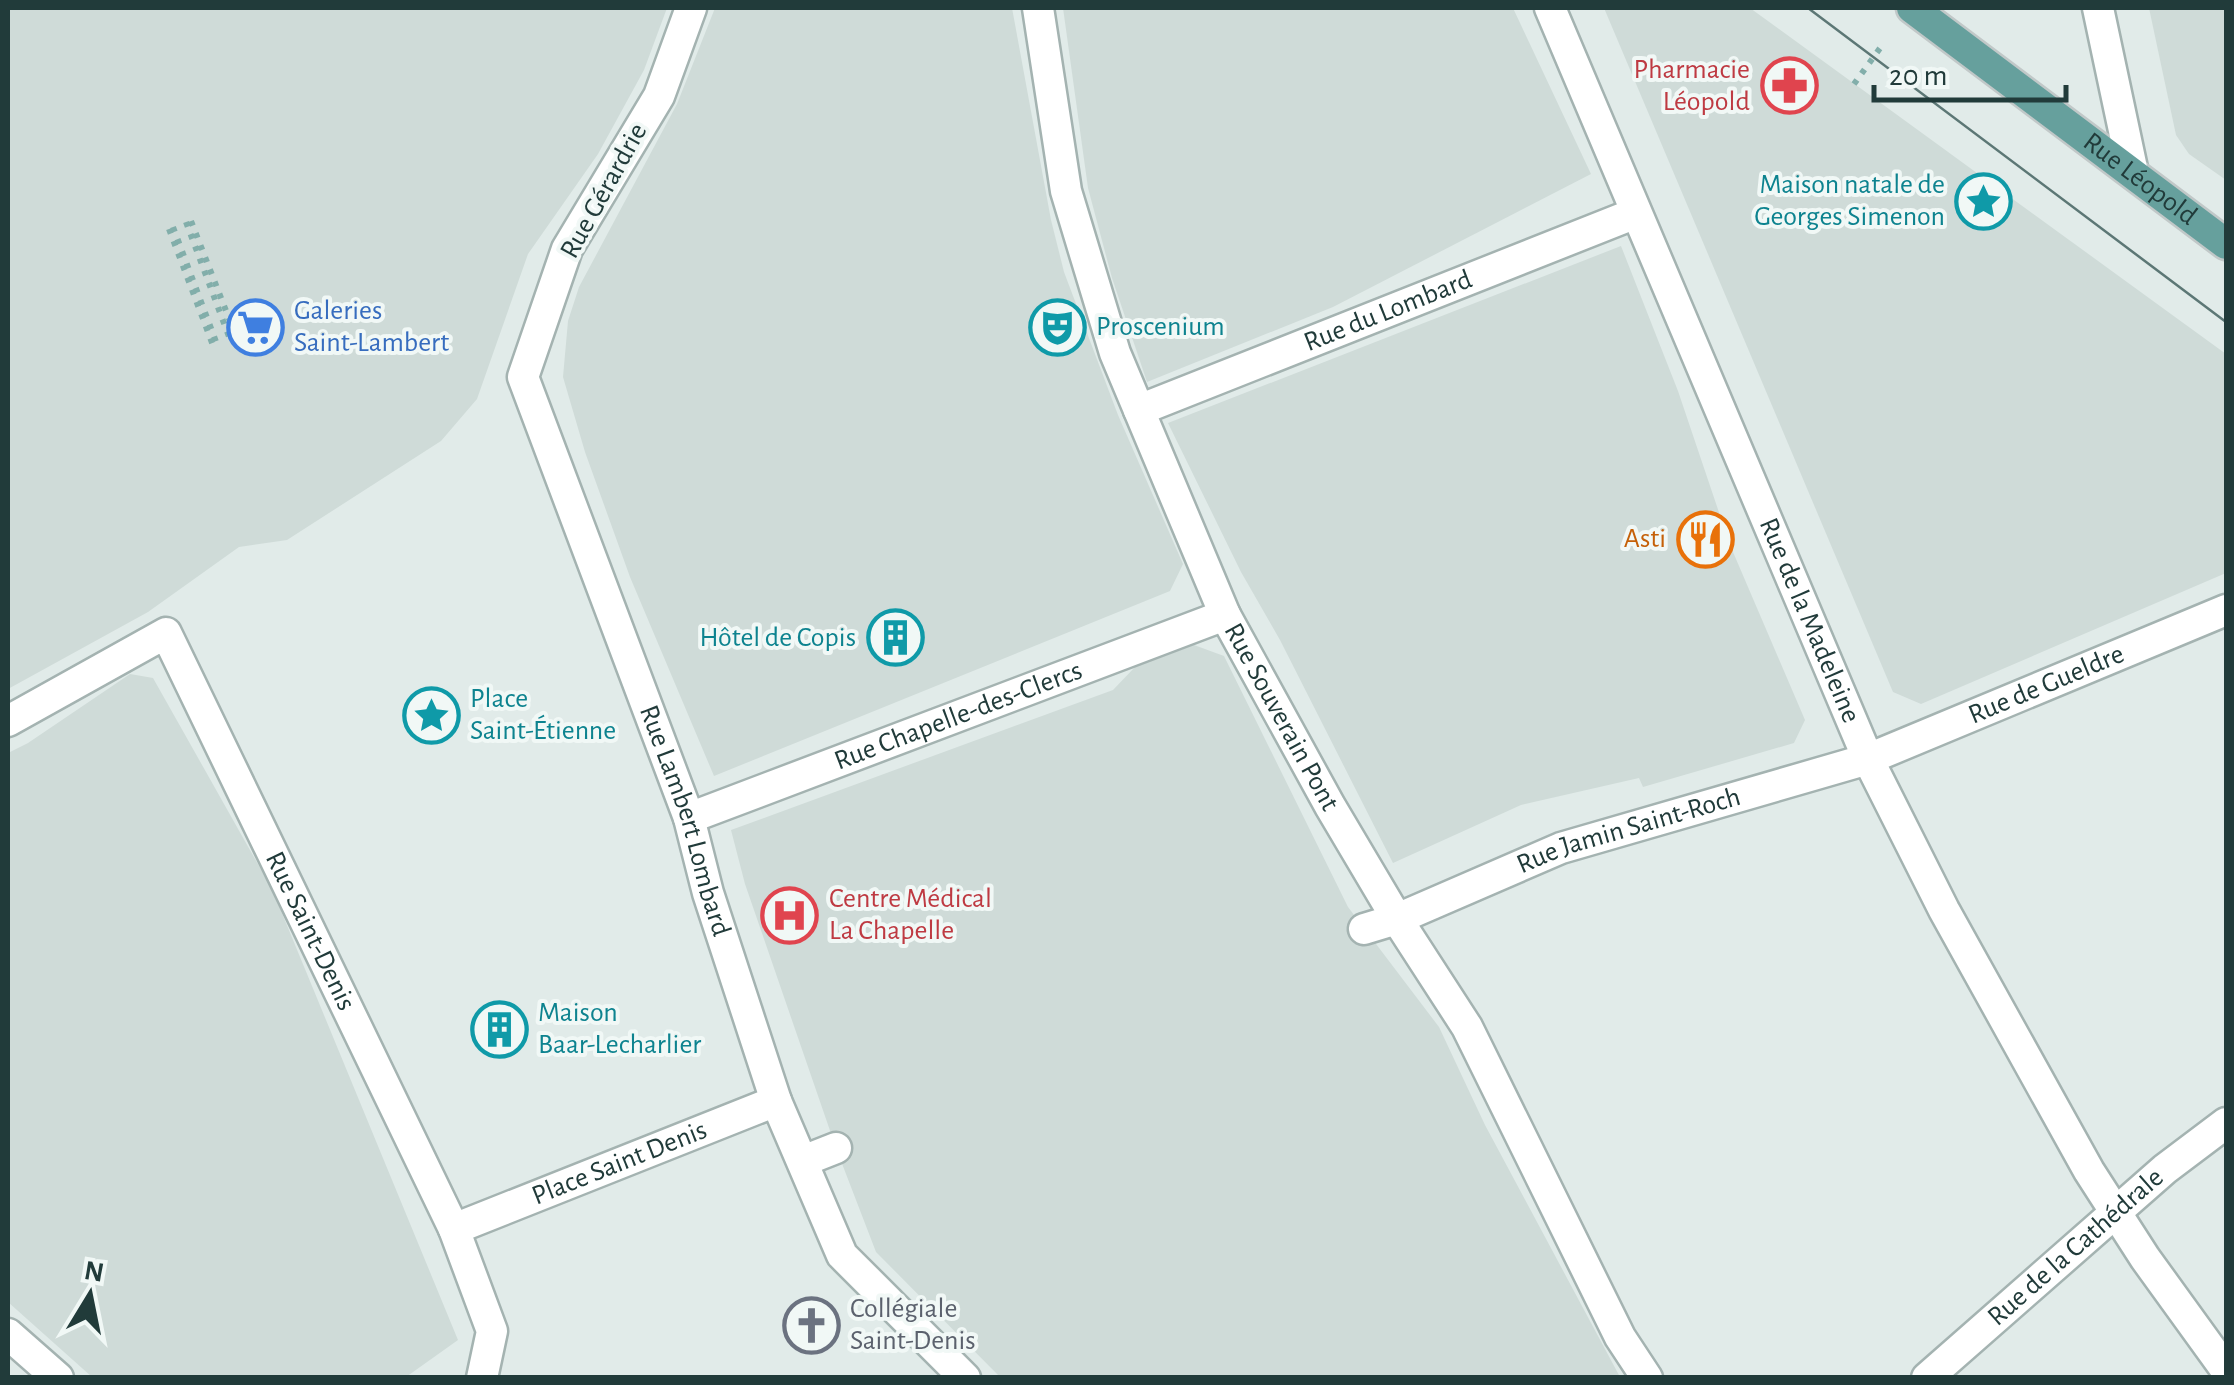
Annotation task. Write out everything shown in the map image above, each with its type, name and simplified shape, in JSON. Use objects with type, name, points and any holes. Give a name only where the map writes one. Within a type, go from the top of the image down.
[{"type":"main road","name":"Rue Léopold","points":[[1912,8],[2226,244]]},
{"type":"street","name":"Rue Gérardrie","points":[[523,377],[567,249],[658,96],[691,8]]},
{"type":"street","name":"Rue Souverain Pont","points":[[1038,8],[1066,192],[1115,353],[1225,614],[1330,806],[1467,1027],[1620,1336],[1647,1378]]},
{"type":"street","name":"Rue de la Madeleine","points":[[1550,8],[1868,760],[1944,910],[2115,1213],[2226,1370]]},
{"type":"street","points":[[2098,8],[2134,174]]},
{"type":"street","name":"Rue du Lombard","points":[[1140,410],[1636,213]]},
{"type":"street","name":"Rue Lambert Lombard","points":[[523,377],[689,818],[708,892],[776,1101]]},
{"type":"street","name":"Rue de Gueldre","points":[[1868,760],[2226,610]]},
{"type":"street","name":"Rue Chapelle-des-Clercs","points":[[689,818],[1225,614]]},
{"type":"street","name":"Rue Saint-Denis","points":[[8,721],[166,633],[454,1228]]},
{"type":"street","name":"Rue Jamin Saint-Roch","points":[[1364,929],[1561,848],[1868,760]]},
{"type":"street","points":[[776,1101],[842,1255],[964,1378]]},
{"type":"street","name":"Place Saint Denis","points":[[454,1228],[776,1101]]},
{"type":"street","name":"Rue de la Cathédrale","points":[[1927,1378],[2165,1169],[2226,1123]]},
{"type":"street","points":[[803,1161],[836,1148]]},
{"type":"street","points":[[454,1228],[492,1331],[482,1378]]},
{"type":"street","points":[[8,1334],[58,1378]]},
{"type":"path","points":[[188,221],[234,341]]},
{"type":"path","points":[[171,228],[216,348]]},
{"type":"shaded area","name":"Galeries Saint-Lambert","points":[[8,8],[667,8],[644,70],[598,154],[528,254],[477,399],[441,441],[287,540],[239,547],[148,612],[8,689]]},
{"type":"shaded area","points":[[715,8],[1012,8],[1064,272],[1118,415],[1183,564],[1170,591],[714,776],[630,577],[563,377],[568,321],[579,287],[677,104]]},
{"type":"shaded area","points":[[1063,8],[1513,8],[1591,174],[1333,307],[1147,382],[1112,278],[1088,188]]},
{"type":"shaded area","points":[[1604,8],[1750,8],[2226,354],[2226,573],[1921,704],[1893,692]]},
{"type":"shaded area","points":[[2149,8],[2226,8],[2226,180],[2189,154],[2176,135]]},
{"type":"shaded area","points":[[1621,246],[1678,391],[1730,545],[1805,720],[1794,743],[1643,787],[1639,778],[1521,805],[1393,863],[1168,423]]},
{"type":"shaded area","points":[[1194,645],[1224,656],[1348,907],[1439,1027],[1485,1125],[1620,1377],[1000,1377],[876,1252],[745,884],[731,830],[1113,690],[1135,667]]},
{"type":"shaded area","points":[[130,674],[153,678],[272,889],[458,1340],[406,1377],[92,1377],[8,1302],[8,753]]},
{"type":"tram line","points":[[1808,8],[2226,322]]},
{"type":"place","name":"Pharmacie Léopold","points":[[1789,86]]},
{"type":"place","name":"Maison natale de Georges Simenon","points":[[1984,201]]},
{"type":"place","name":"Galeries Saint-Lambert","points":[[255,327]]},
{"type":"place","name":"Proscenium","points":[[1057,327]]},
{"type":"place","name":"Asti","points":[[1705,539]]},
{"type":"place","name":"Hôtel de Copis","points":[[895,638]]},
{"type":"place","name":"Place Saint-Étienne","points":[[431,715]]},
{"type":"place","name":"Centre Médical La Chapelle","points":[[790,915]]},
{"type":"place","name":"Maison Baar-Lecharlier","points":[[499,1029]]},
{"type":"place","name":"Collégiale Saint-Denis","points":[[811,1325]]}]
